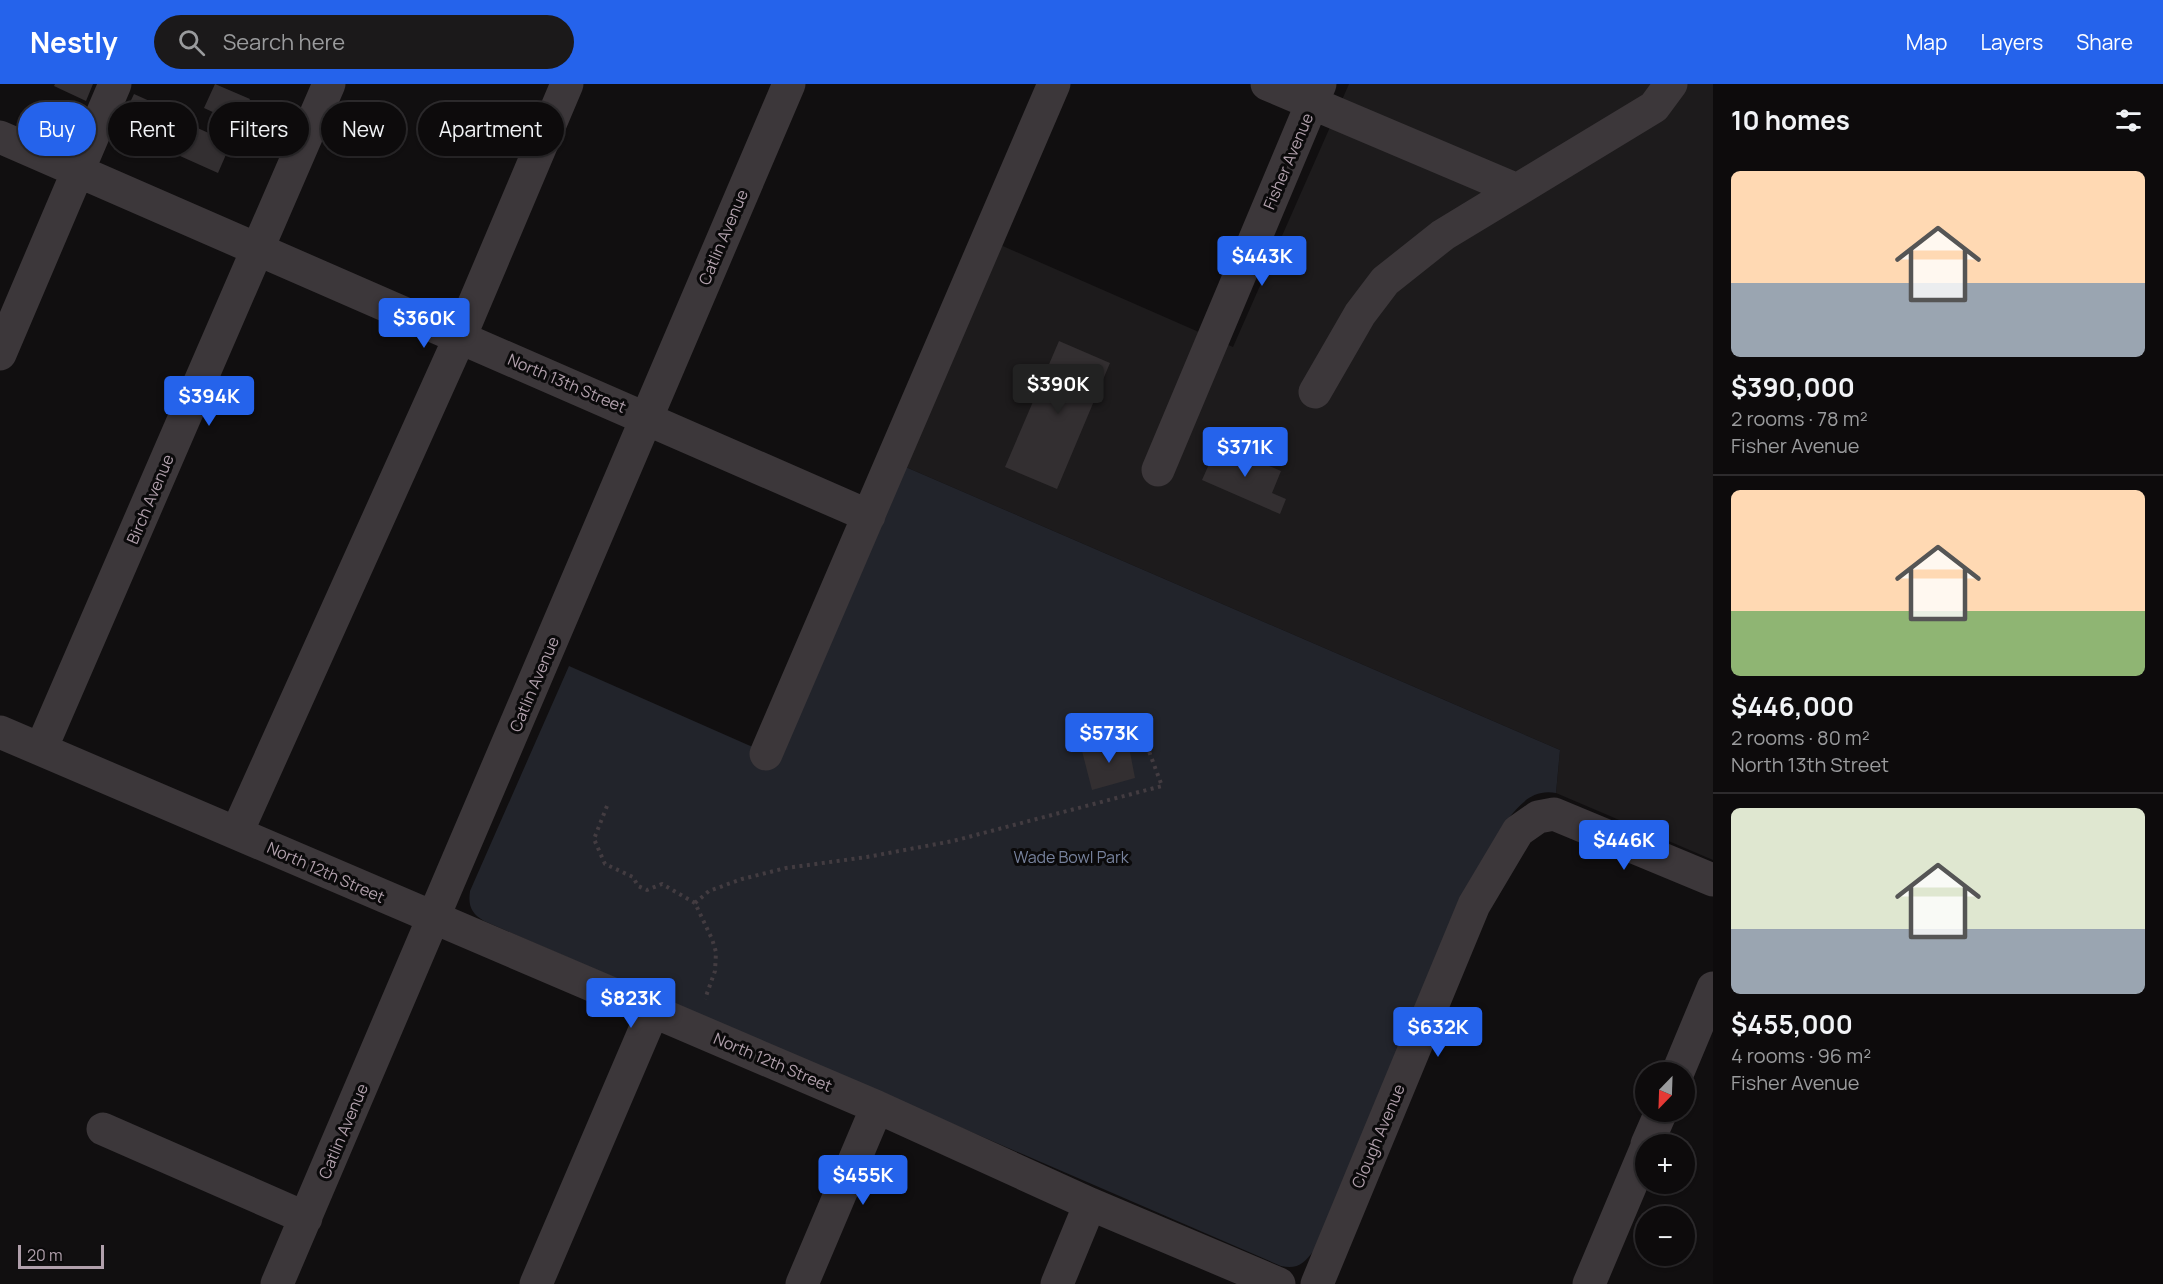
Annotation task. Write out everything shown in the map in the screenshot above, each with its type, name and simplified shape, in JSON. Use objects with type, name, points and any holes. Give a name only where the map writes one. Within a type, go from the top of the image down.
[{"type":"street","points":[[0,354],[115,84]]},
{"type":"street","name":"Birch Avenue","points":[[41,749],[329,84]]},
{"type":"street","points":[[237,832],[460,337],[567,84]]},
{"type":"street","name":"Catlin Avenue","points":[[277,1284],[789,84]]},
{"type":"street","points":[[766,754],[1054,84]]},
{"type":"street","points":[[1267,84],[1316,94],[1517,190]]},
{"type":"street","points":[[1315,392],[1360,314],[1385,281],[1443,235],[1654,107],[1671,84]]},
{"type":"street","name":"Fisher Avenue","points":[[1158,470],[1316,94]]},
{"type":"street","name":"North 13th Street","points":[[0,137],[869,516]]},
{"type":"street","name":"North 12th Street","points":[[0,732],[877,1107],[1090,1204],[1279,1284]]},
{"type":"street","name":"Clough Avenue","points":[[1317,1284],[1474,905],[1518,831],[1538,817],[1554,814],[1713,880]]},
{"type":"street","points":[[1681,1062],[1713,988]]},
{"type":"street","points":[[536,1284],[653,1011]]},
{"type":"street","points":[[802,1284],[877,1107]]},
{"type":"street","points":[[103,1129],[306,1218]]},
{"type":"street","points":[[1589,1284],[1635,1175]]},
{"type":"street","points":[[1057,1284],[1090,1204]]},
{"type":"path","points":[[694,903],[709,891],[742,879],[786,868],[867,857],[953,841],[1162,786],[1147,746]]},
{"type":"path","points":[[607,806],[594,839],[605,864],[633,877],[638,886],[647,890],[662,884],[694,903],[716,952],[715,971],[705,999]]},
{"type":"shaded area","points":[[1349,84],[1713,84],[1713,860],[1556,793],[1560,750],[901,465],[996,243],[1233,347]]},
{"type":"green space","name":"Wade Bowl Park","points":[[901,465],[1560,750],[1556,793],[1534,795],[1507,820],[1314,1250],[1307,1259],[1296,1266],[1281,1266],[484,921],[471,909],[470,891],[569,666],[773,756]]},
{"type":"building","points":[[55,84],[93,84],[86,101],[54,86]]},
{"type":"building","points":[[215,84],[250,99],[249,102],[209,102],[209,110],[204,108]]},
{"type":"building","points":[[134,94],[152,102],[130,102]]},
{"type":"building","points":[[197,128],[209,133],[209,156],[225,156],[218,173],[180,156],[197,156]]},
{"type":"building","points":[[1059,341],[1110,363],[1057,489],[1005,467]]},
{"type":"building","points":[[1218,444],[1281,471],[1272,493],[1286,499],[1280,514],[1202,480]]},
{"type":"building","points":[[1116,740],[1129,747],[1135,778],[1092,790],[1082,751]]}]
